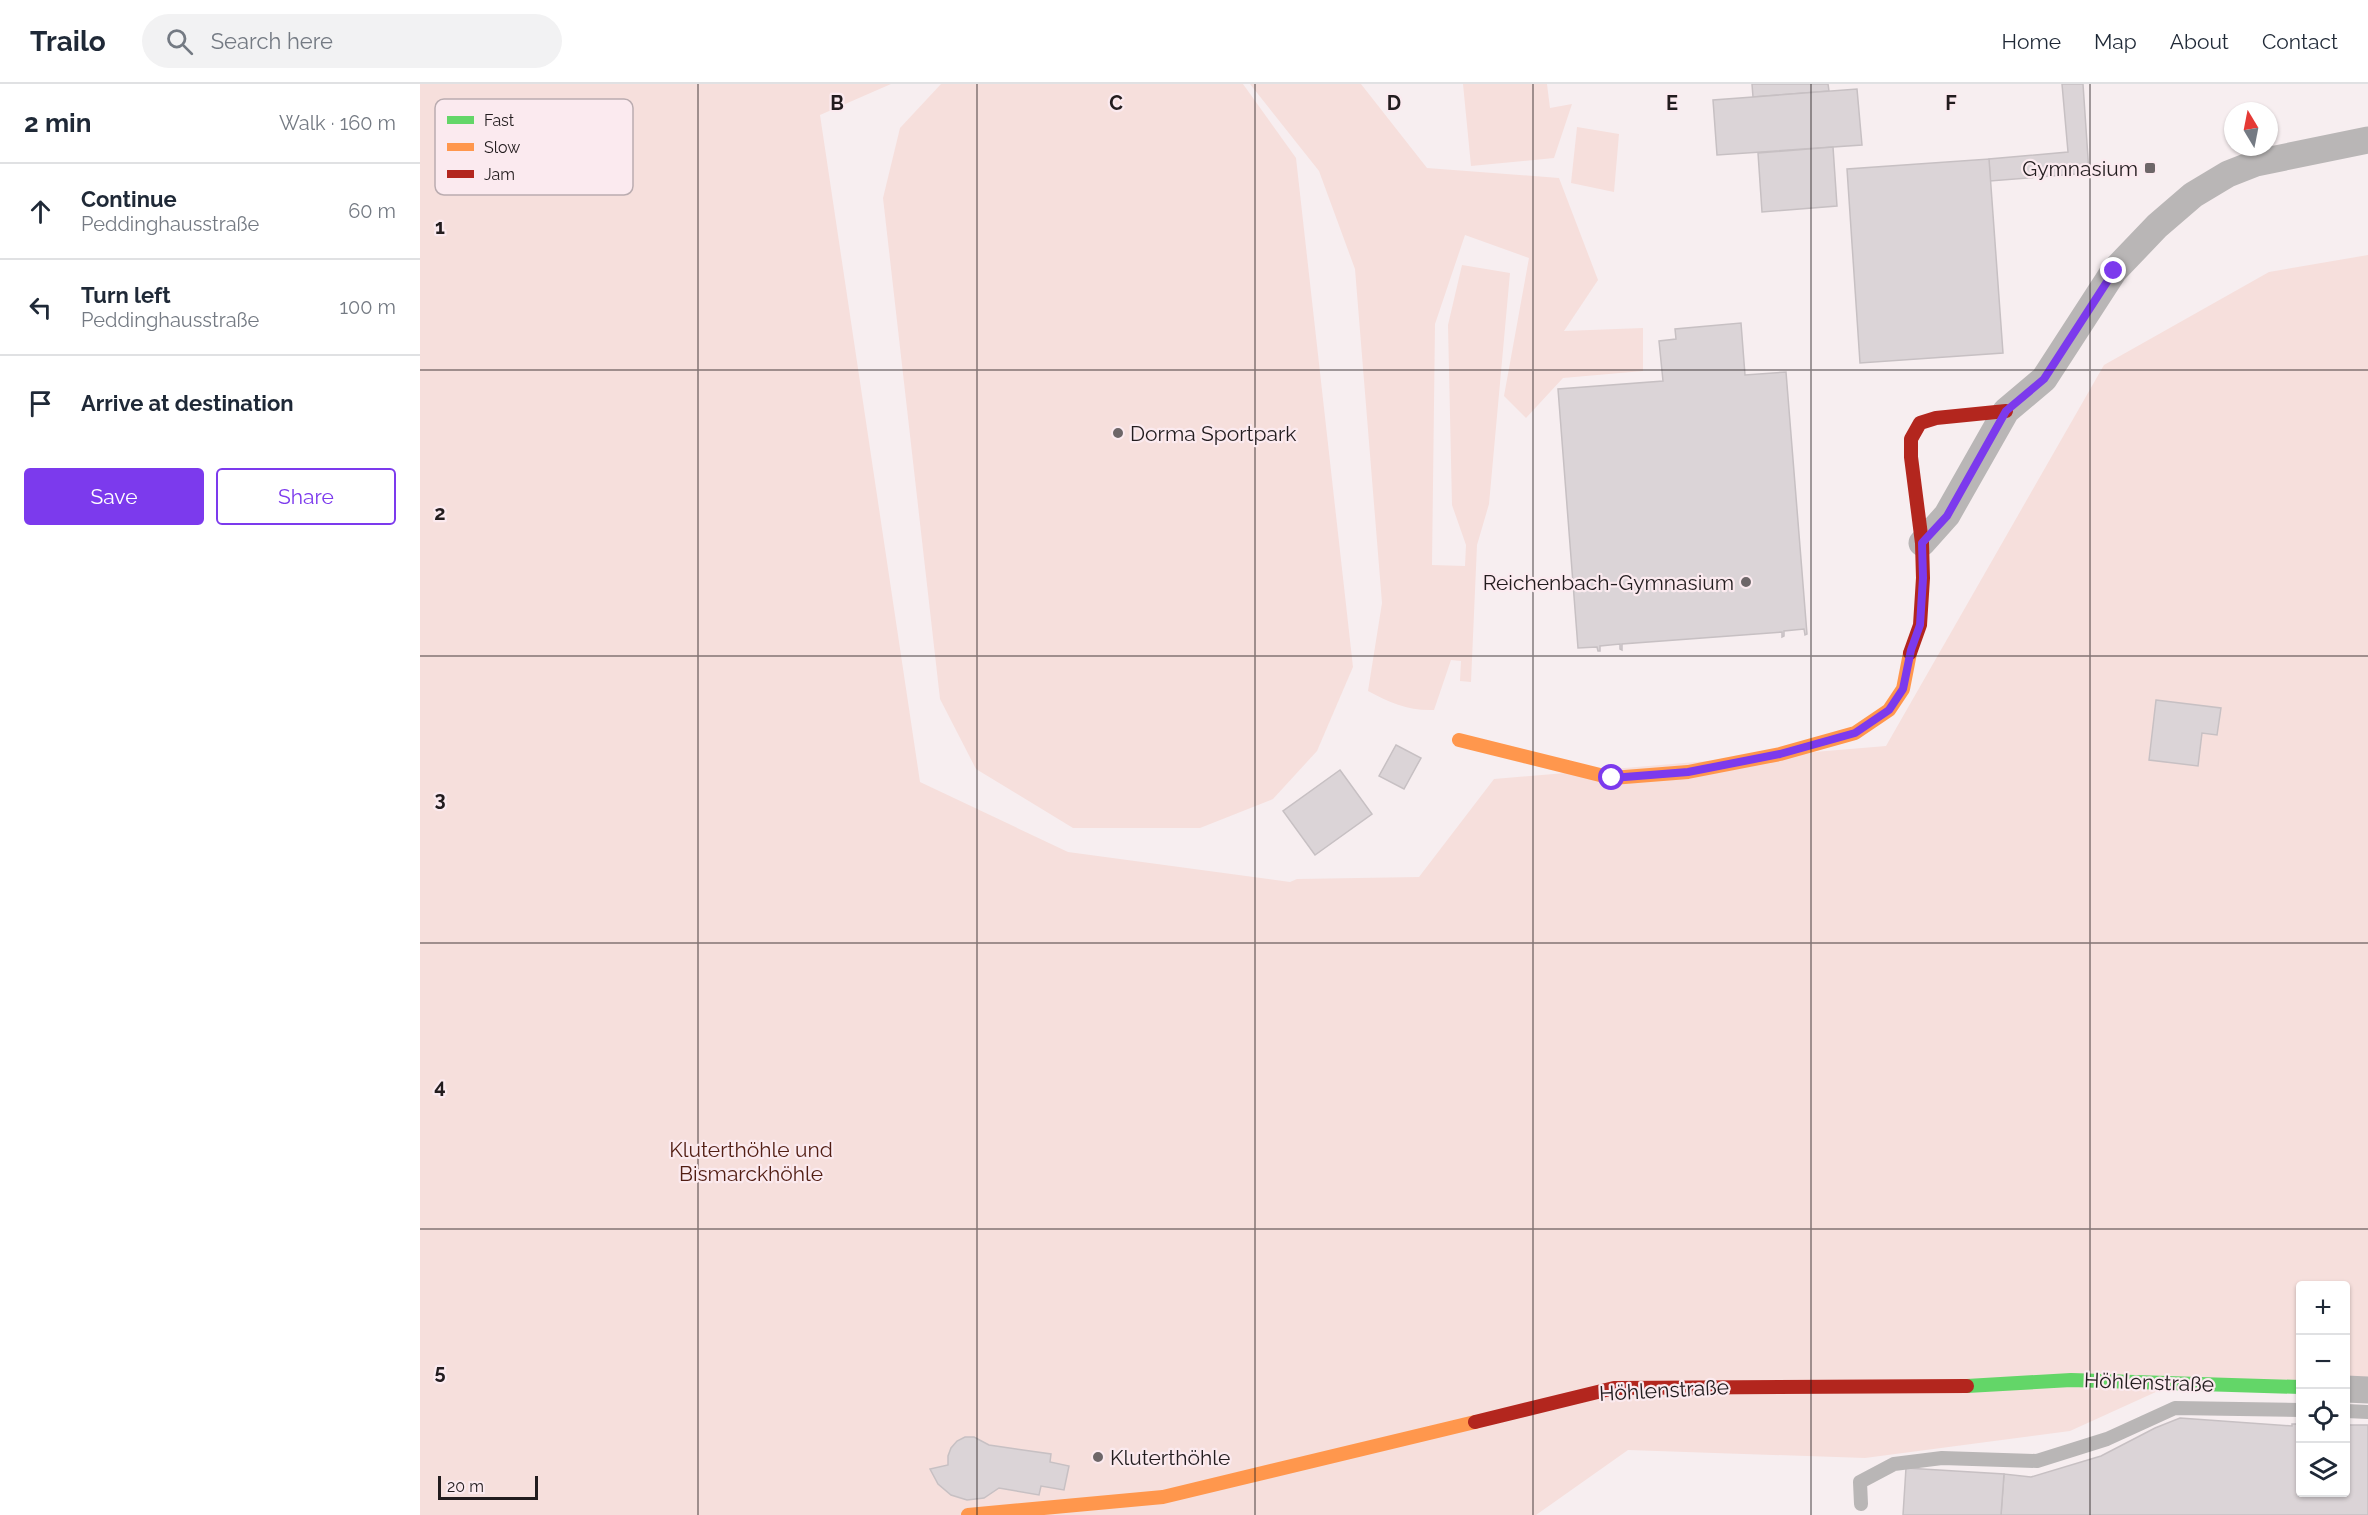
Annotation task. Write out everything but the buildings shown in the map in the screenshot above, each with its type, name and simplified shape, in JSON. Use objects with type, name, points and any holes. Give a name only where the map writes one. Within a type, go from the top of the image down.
[{"type":"street","points":[[1922,543],[1947,516],[2006,411],[2044,379],[2114,271],[2157,226],[2193,195],[2228,174],[2256,163],[2368,140]]},
{"type":"street","points":[[1459,740],[1612,778],[1688,772],[1780,754],[1855,733],[1889,710],[1903,689],[1911,650],[1920,625],[1923,578],[1922,543],[1911,458],[1911,439],[1920,423],[1936,418],[2006,411]]},
{"type":"street","name":"Höhlenstraße","points":[[968,1515],[1163,1497],[1614,1388],[1968,1386],[2071,1380],[2296,1388]]},
{"type":"street","points":[[2350,1389],[2368,1390]]},
{"type":"lane","points":[[1861,1504],[1860,1482],[1894,1464],[1942,1458],[2037,1461],[2107,1439],[2175,1408],[2296,1410]]},
{"type":"lane","points":[[2350,1411],[2368,1412]]},
{"type":"green space","name":"Kluterthöhle und Bismarckhöhle","points":[[420,84],[891,84],[820,115],[920,782],[1068,852],[1290,882],[1297,879],[1419,877],[1494,779],[1886,746],[2104,365],[2269,272],[2368,255],[2368,1390],[2350,1389],[2350,1281],[2296,1281],[2296,1387],[2180,1381],[2070,1431],[1865,1458],[1628,1450],[1536,1515],[420,1515]]},
{"type":"green space","name":"Dorma Sportpark","points":[[941,84],[1243,84],[1296,158],[1353,667],[1317,751],[1273,799],[1200,828],[1073,828],[976,769],[940,699],[883,198],[900,128]]},
{"type":"green space","points":[[1250,84],[1361,84],[1427,168],[1559,178],[1598,280],[1564,331],[1643,328],[1643,371],[1563,378],[1526,418],[1504,396],[1529,258],[1465,235],[1435,324],[1432,565],[1465,566],[1466,545],[1452,505],[1448,325],[1462,265],[1510,273],[1489,504],[1477,545],[1471,682],[1460,681],[1461,661],[1451,660],[1434,710],[1400,705],[1368,691],[1382,603],[1355,269],[1319,171]]},
{"type":"green space","points":[[1463,84],[1547,84],[1550,108],[1572,104],[1554,158],[1471,166]]},
{"type":"green space","points":[[1577,127],[1619,134],[1614,192],[1571,183]]},
{"type":"traffic: fast","points":[[1967,1386],[2071,1380],[2296,1387]]},
{"type":"traffic: slow","points":[[1459,740],[1612,778],[1688,772],[1780,754],[1855,733],[1889,710],[1903,689],[1910,653]]},
{"type":"traffic: slow","points":[[968,1515],[1163,1497],[1475,1422]]},
{"type":"traffic: jam","points":[[1910,653],[1920,625],[1923,578],[1922,543],[1911,457],[1911,439],[1920,423],[1936,418],[2006,411]]},
{"type":"traffic: jam","points":[[1475,1422],[1614,1388],[1967,1386]]},
{"type":"place","name":"Gymnasium","points":[[2150,168]]},
{"type":"place","name":"Dorma Sportpark","points":[[1118,433]]},
{"type":"place","name":"Reichenbach-Gymnasium","points":[[1746,582]]},
{"type":"place","name":"Kluterthöhle","points":[[1098,1457]]},
{"type":"route","points":[[1612,778],[1688,772],[1780,754],[1855,733],[1889,710],[1903,689],[1911,650],[1920,625],[1923,578],[1922,543],[1947,516],[2006,411],[2044,379],[2114,271]]}]
